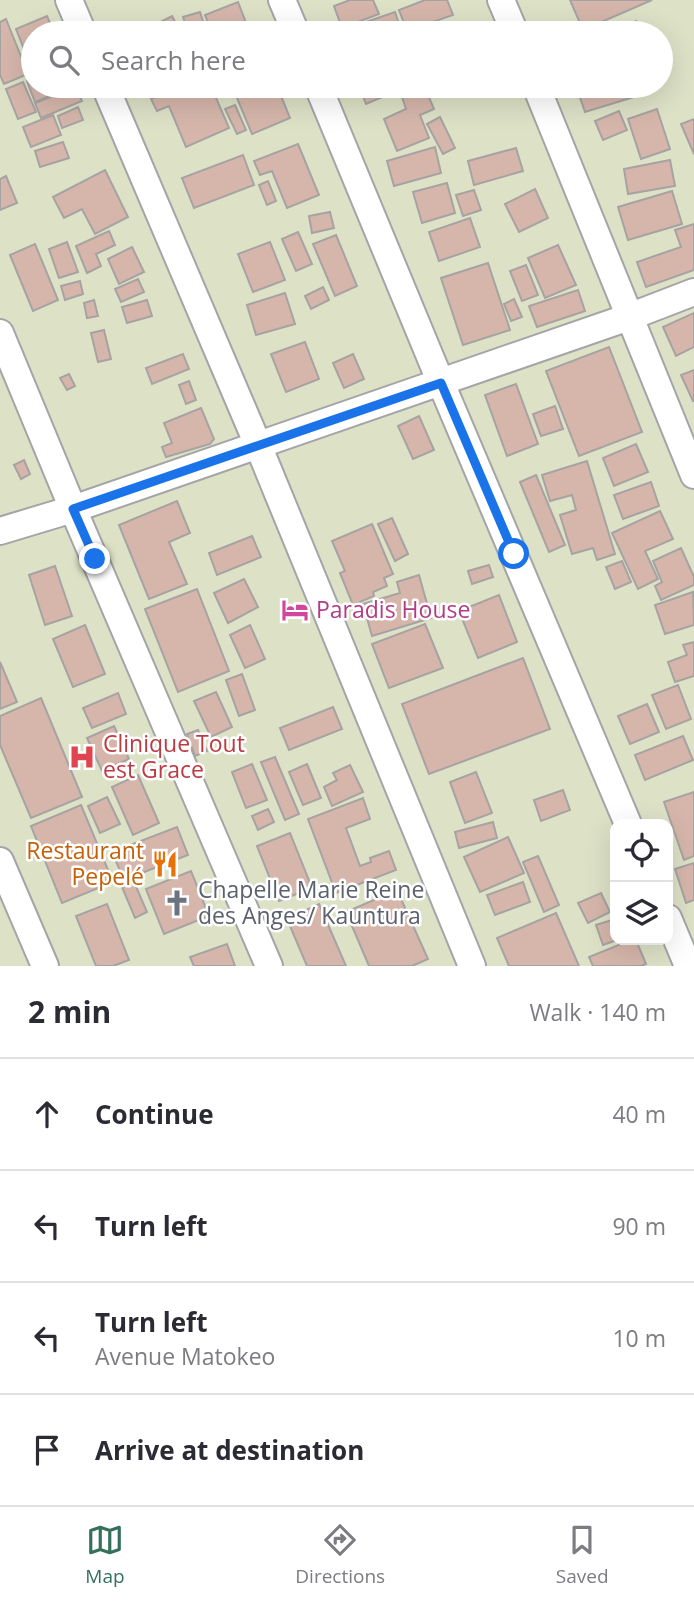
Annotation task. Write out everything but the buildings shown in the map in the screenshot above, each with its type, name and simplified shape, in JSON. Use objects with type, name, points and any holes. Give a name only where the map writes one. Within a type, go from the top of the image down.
[{"type":"street","points":[[69,0],[78,21]]},
{"type":"street","points":[[282,0],[291,21]]},
{"type":"street","points":[[501,0],[510,21]]},
{"type":"street","points":[[110,98],[258,445],[472,966]]},
{"type":"street","points":[[323,98],[626,819]]},
{"type":"street","points":[[541,98],[694,475]]},
{"type":"street","points":[[0,531],[73,509],[441,383],[694,292]]},
{"type":"street","points":[[0,333],[269,966]]},
{"type":"street","points":[[0,861],[45,966]]},
{"type":"street","points":[[673,930],[688,966]]},
{"type":"green space","points":[[0,0],[694,0],[694,966],[0,966]]},
{"type":"place","name":"Paradis House","points":[[295,610]]},
{"type":"place","name":"Clinique Tout est Grace","points":[[82,757]]},
{"type":"place","name":"Restaurant Pepelé","points":[[165,864]]},
{"type":"place","name":"Chapelle Marie Reine des Anges/ Kauntura","points":[[177,903]]},
{"type":"route","points":[[95,559],[73,509],[441,383],[514,554]]}]
